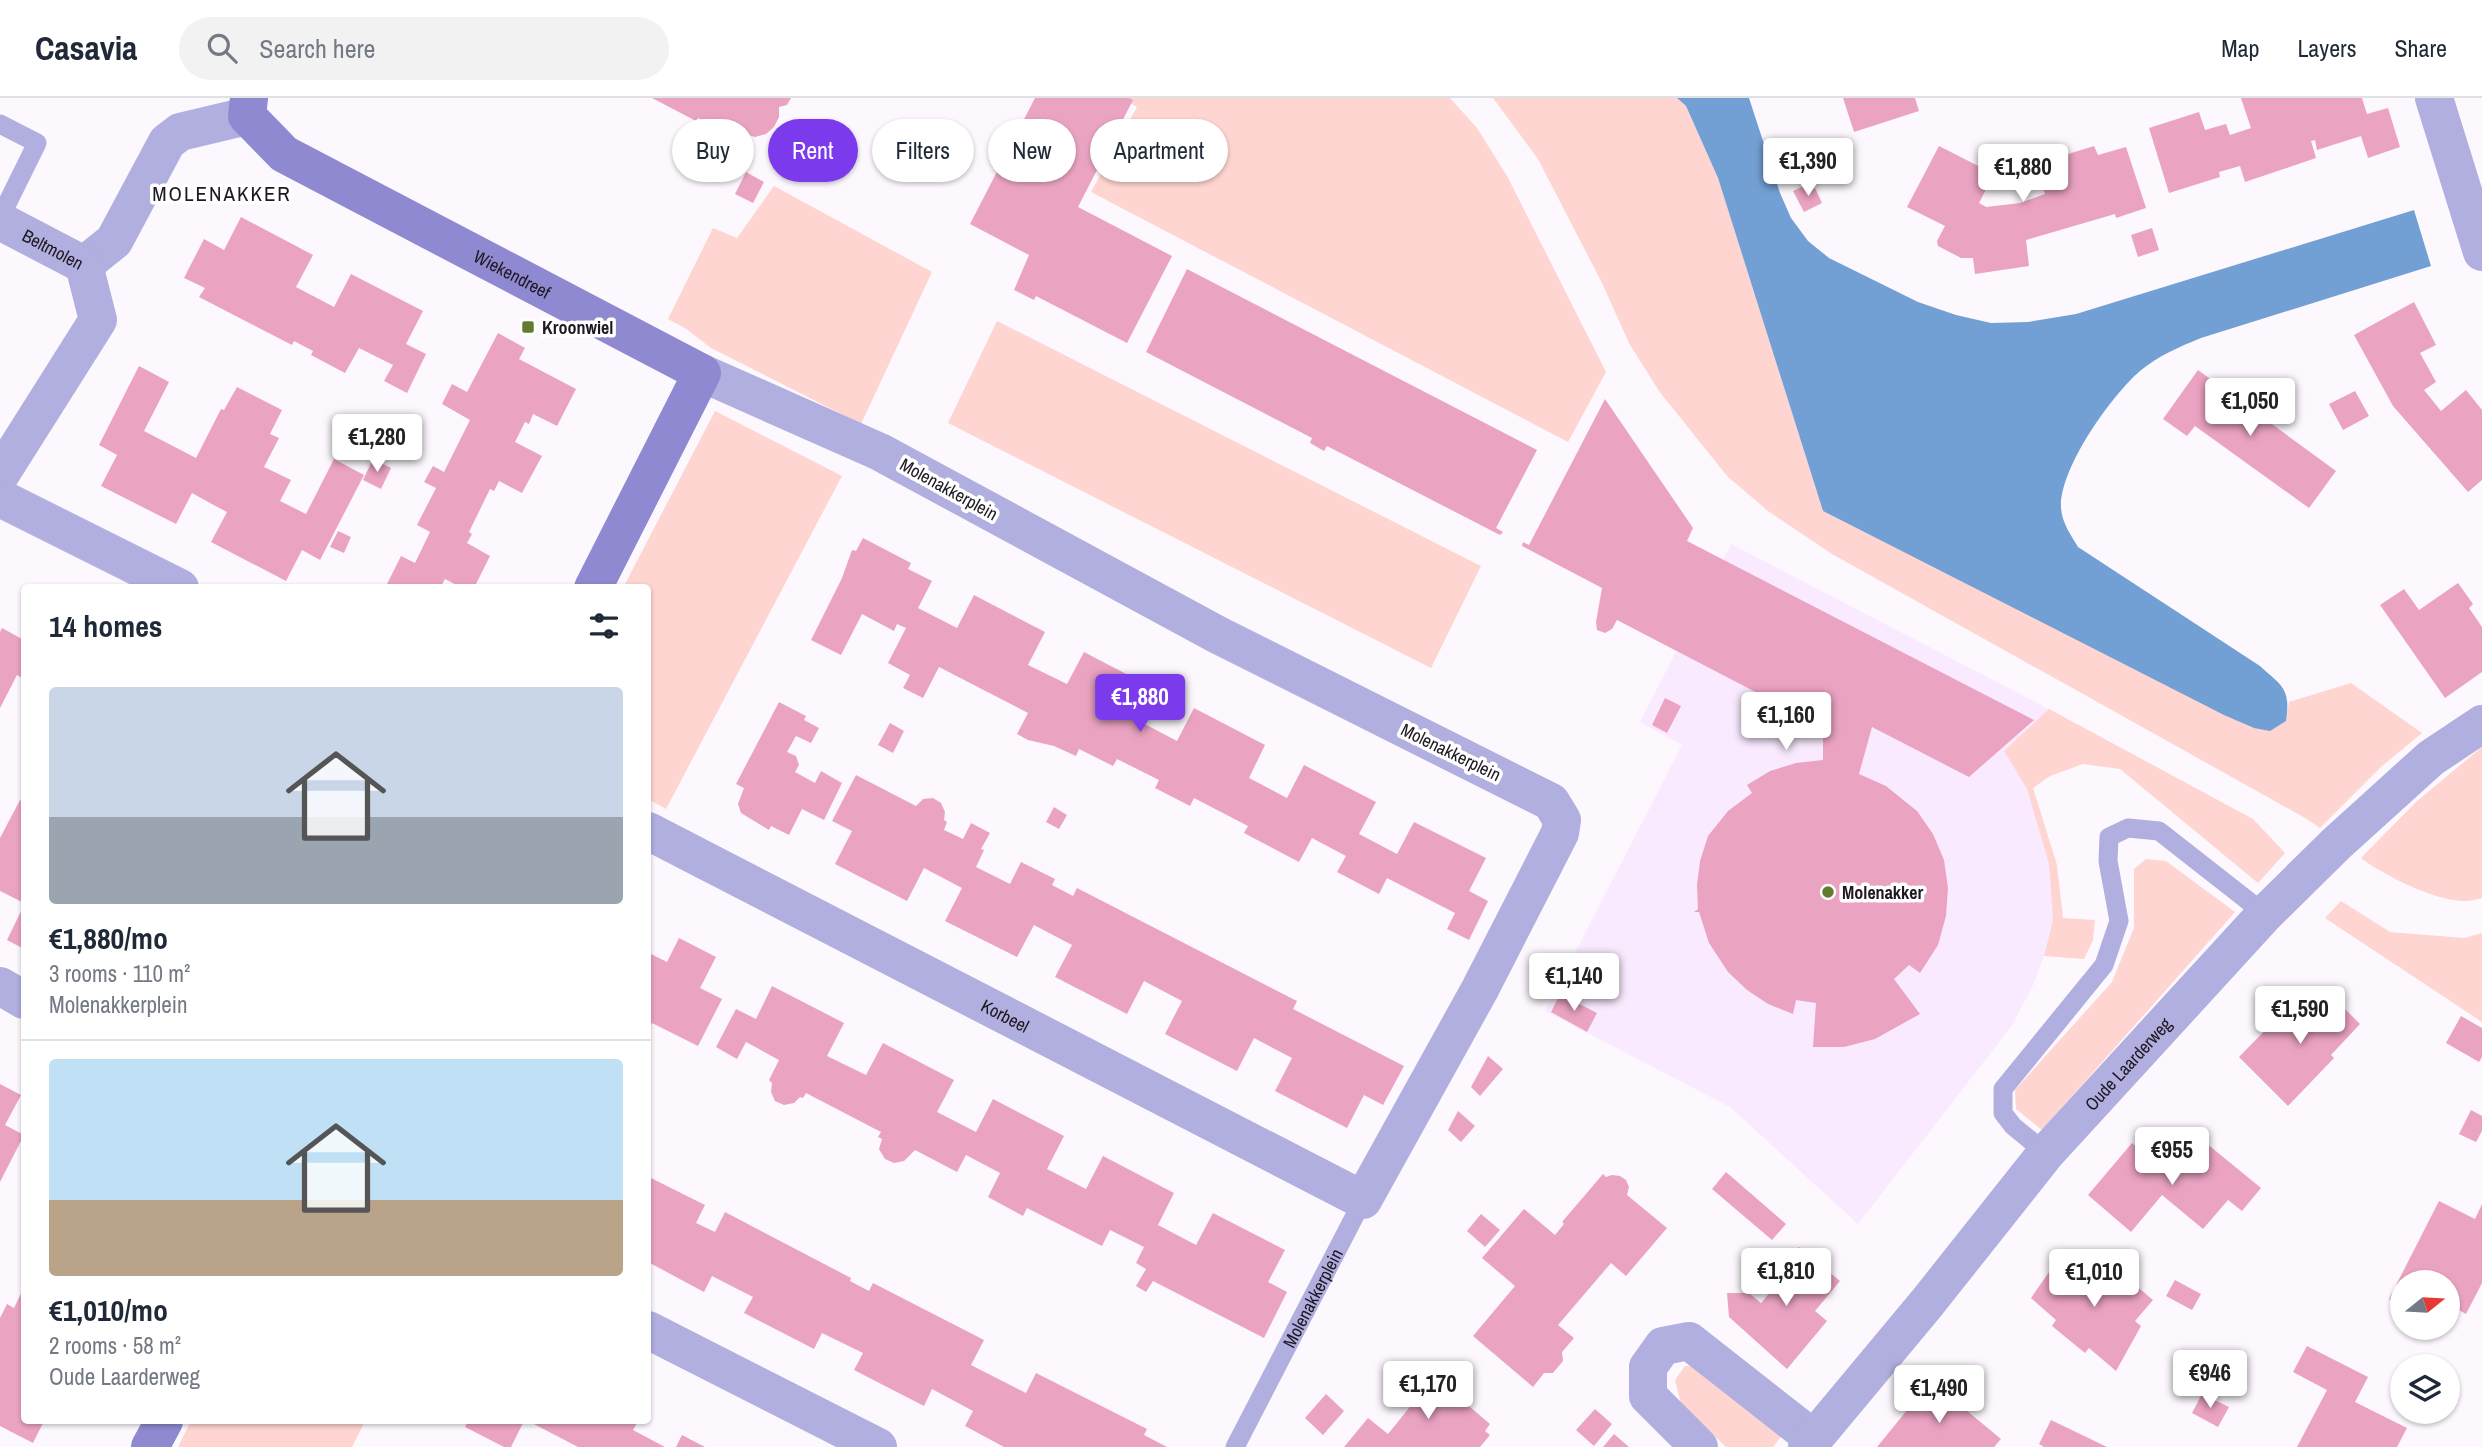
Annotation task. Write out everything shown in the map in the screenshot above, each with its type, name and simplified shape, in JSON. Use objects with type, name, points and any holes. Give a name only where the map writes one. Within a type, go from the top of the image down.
[{"type":"street","points":[[2434,98],[2482,252]]},
{"type":"street","name":"Beltmolen","points":[[0,220],[84,265],[114,241],[167,142],[180,132],[248,107]]},
{"type":"street","name":"Wiekendreef","points":[[248,107],[284,154],[702,373]]},
{"type":"street","points":[[0,475],[98,320],[84,265]]},
{"type":"street","points":[[595,584],[702,373]]},
{"type":"street","name":"Molenakkerplein","points":[[702,373],[880,452],[1218,635],[1551,802],[1562,820],[1560,833],[1480,989],[1363,1200]]},
{"type":"street","points":[[0,498],[172,584]]},
{"type":"street","name":"Oude Laarderweg","points":[[1699,1447],[1648,1396],[1647,1367],[1663,1346],[1689,1341],[1810,1443],[1927,1303],[2046,1153],[2265,914],[2431,758],[2482,724]]},
{"type":"street","name":"Korbeel","points":[[651,833],[1363,1200]]},
{"type":"street","points":[[0,986],[21,998]]},
{"type":"street","points":[[651,1332],[878,1447]]},
{"type":"street","points":[[150,1447],[162,1424]]},
{"type":"lane","points":[[0,124],[37,143],[0,220]]},
{"type":"lane","points":[[2046,1153],[2003,1113],[2003,1088],[2104,965],[2119,921],[2108,861],[2109,837],[2128,828],[2159,831],[2265,914]]},
{"type":"lane","name":"Molenakkerplein","points":[[1235,1447],[1363,1200]]},
{"type":"shaded area","points":[[1122,98],[1450,98],[1477,128],[1507,176],[1606,372],[1568,442],[1091,192],[1096,182],[1228,182],[1228,119],[1131,119],[1137,107]]},
{"type":"shaded area","points":[[1493,98],[1677,98],[1686,106],[1718,178],[1823,511],[2254,728],[2286,721],[2289,702],[2351,683],[2422,733],[2382,766],[2320,828],[1832,554],[1768,511],[1727,476],[1659,391],[1629,343],[1602,283],[1538,159]]},
{"type":"shaded area","points":[[774,186],[932,272],[861,424],[711,348],[668,319],[713,228],[737,238]]},
{"type":"shaded area","points":[[997,321],[1481,566],[1431,668],[948,423]]},
{"type":"shaded area","points":[[715,411],[842,476],[666,809],[651,801],[651,584],[625,584]]},
{"type":"shaded area","name":"Molenakker","points":[[1731,544],[2049,709],[2005,751],[2027,789],[2049,864],[2053,920],[2044,956],[2031,990],[2010,1028],[1858,1224],[1730,1107],[1545,1011],[1682,745],[1640,722]]},
{"type":"shaded area","points":[[2049,709],[2253,819],[2285,853],[2258,883],[2120,769],[2083,764],[2050,776],[2033,788],[2057,865],[2063,918],[2095,920],[2093,940],[2084,959],[2044,956],[2053,920],[2049,864],[2027,789],[2004,751]]},
{"type":"shaded area","points":[[2482,747],[2482,898],[2468,901],[2440,897],[2396,879],[2361,858],[2416,802]]},
{"type":"shaded area","points":[[2146,859],[2166,861],[2235,912],[2042,1130],[2016,1109],[2015,1090],[2112,982],[2134,928],[2134,869]]},
{"type":"shaded area","points":[[2341,901],[2390,932],[2464,938],[2482,933],[2482,1022],[2325,918]]},
{"type":"shaded area","points":[[1685,1366],[1707,1366],[1782,1435],[1773,1447],[1726,1447],[1681,1404],[1675,1380]]},
{"type":"shaded area","points":[[190,1424],[364,1424],[352,1447],[178,1447]]},
{"type":"water","points":[[1677,98],[1749,98],[1780,193],[1791,218],[1808,241],[1829,258],[1918,302],[1991,323],[2028,322],[2076,314],[2414,210],[2431,266],[2201,338],[2154,361],[2128,382],[2102,415],[2077,454],[2063,492],[2063,519],[2078,547],[2260,666],[2286,694],[2286,721],[2270,731],[2254,728],[2224,715],[1823,511],[1718,178],[1686,106]]},
{"type":"building","points":[[652,98],[791,98],[787,105],[779,107],[778,119],[768,119],[768,132],[755,137],[754,119],[692,119]]},
{"type":"building","points":[[1035,98],[1133,100],[1123,119],[1090,119],[1091,182],[1078,207],[1172,256],[1127,343],[1036,296],[1034,300],[1014,290],[1029,255],[970,224],[992,182],[1076,182],[1076,119],[1024,119]]},
{"type":"building","points":[[1843,98],[1915,98],[1919,111],[1854,132]]},
{"type":"building","points":[[2241,98],[2362,98],[2367,114],[2388,108],[2400,147],[2368,158],[2361,136],[2317,150],[2315,140],[2311,141],[2316,158],[2245,182],[2240,166],[2219,172],[2220,177],[2169,193],[2149,128],[2199,112],[2205,130],[2226,124],[2230,135],[2251,128]]},
{"type":"building","points":[[1939,146],[1994,174],[1979,203],[1986,207],[2020,203],[2045,194],[2036,164],[2094,146],[2098,155],[2126,147],[2146,208],[2116,218],[2115,214],[2026,240],[2029,266],[1975,274],[1973,258],[1961,258],[1938,246],[1937,241],[1945,226],[1907,207]]},
{"type":"building","points":[[754,176],[764,182],[753,203],[735,194],[741,182],[754,182]]},
{"type":"building","points":[[1806,185],[1815,188],[1822,203],[1804,212],[1793,191]]},
{"type":"building","points":[[241,217],[313,255],[296,287],[334,307],[351,274],[423,311],[406,344],[426,354],[407,393],[384,381],[393,365],[359,348],[345,373],[311,355],[313,351],[294,341],[292,345],[199,297],[205,288],[184,278],[204,239],[224,250]]},
{"type":"building","points":[[2152,228],[2159,250],[2138,257],[2131,235]]},
{"type":"building","points":[[1187,269],[1537,450],[1496,528],[1503,532],[1500,535],[1327,446],[1324,451],[1310,443],[1312,438],[1146,352]]},
{"type":"building","points":[[2414,302],[2436,345],[2420,353],[2436,382],[2424,390],[2441,411],[2466,390],[2482,410],[2482,480],[2468,492],[2393,406],[2354,335]]},
{"type":"building","points":[[498,333],[525,348],[519,359],[576,389],[557,426],[533,414],[529,424],[525,422],[515,442],[542,456],[522,493],[499,481],[494,491],[490,489],[469,532],[472,534],[467,543],[490,556],[476,584],[454,584],[445,579],[442,584],[387,584],[401,556],[415,563],[430,532],[417,525],[436,488],[424,482],[433,466],[444,472],[470,420],[442,404],[452,384],[467,392]]},
{"type":"building","points":[[139,366],[169,382],[144,431],[196,458],[221,409],[224,410],[237,387],[282,410],[270,434],[279,438],[264,467],[291,480],[280,501],[306,514],[334,459],[364,475],[320,560],[302,550],[286,581],[211,542],[227,512],[192,493],[176,524],[101,486],[117,455],[99,445]]},
{"type":"building","points":[[2198,370],[2336,471],[2309,508],[2195,426],[2187,436],[2163,419]]},
{"type":"building","points":[[2355,391],[2369,416],[2343,430],[2329,404]]},
{"type":"building","points":[[1605,399],[1693,528],[1687,541],[2034,720],[1969,777],[1872,727],[1859,774],[1886,786],[1917,811],[1933,834],[1944,860],[1948,888],[1946,916],[1938,945],[1920,973],[1909,965],[1894,979],[1920,1014],[1875,1039],[1844,1047],[1813,1047],[1816,1003],[1796,1000],[1793,1014],[1768,1004],[1747,990],[1728,972],[1709,943],[1699,912],[1694,912],[1698,909],[1700,861],[1708,836],[1728,811],[1752,793],[1747,785],[1770,771],[1796,763],[1823,760],[1823,727],[1617,620],[1612,629],[1605,633],[1597,630],[1602,588],[1522,546],[1523,542],[1529,545]]},
{"type":"building","points":[[373,459],[391,468],[381,489],[363,480]]},
{"type":"building","points":[[338,531],[351,537],[344,553],[330,547]]},
{"type":"building","points":[[863,538],[911,563],[908,569],[932,581],[918,608],[957,628],[974,595],[1045,632],[1028,665],[1067,684],[1084,652],[1155,689],[1139,721],[1177,741],[1194,708],[1265,745],[1249,778],[1287,798],[1304,765],[1376,802],[1359,834],[1397,854],[1414,822],[1486,858],[1469,891],[1488,901],[1469,940],[1447,929],[1455,913],[1387,878],[1379,894],[1337,872],[1346,856],[1312,838],[1299,862],[1244,833],[1248,826],[1194,798],[1190,806],[1155,788],[1159,780],[1117,759],[1113,766],[1079,749],[1076,756],[1054,746],[1028,740],[1017,734],[1028,713],[939,667],[923,698],[903,688],[910,675],[888,663],[906,628],[897,624],[894,631],[862,614],[841,655],[811,640],[842,578],[852,550],[856,551]]},
{"type":"building","points":[[2458,583],[2473,604],[2469,608],[2482,627],[2482,672],[2445,698],[2380,605],[2404,589],[2419,610]]},
{"type":"building","points":[[2,628],[21,638],[21,677],[17,675],[0,708]]},
{"type":"building","points":[[1665,698],[1681,706],[1667,733],[1652,725]]},
{"type":"building","points":[[779,702],[806,716],[804,720],[819,728],[811,743],[796,736],[787,752],[796,756],[799,765],[795,772],[815,783],[821,771],[842,783],[824,820],[802,809],[789,835],[771,826],[769,830],[741,813],[738,804],[744,788],[736,784]]},
{"type":"building","points":[[890,723],[904,731],[893,753],[878,745]]},
{"type":"building","points":[[856,775],[916,806],[923,799],[933,798],[941,803],[945,812],[944,820],[947,822],[944,830],[963,839],[971,823],[990,833],[981,849],[984,850],[976,867],[1010,884],[1021,862],[1055,879],[1052,885],[1073,896],[1077,888],[1297,1001],[1293,1009],[1404,1066],[1383,1105],[1364,1095],[1347,1128],[1275,1091],[1292,1058],[1254,1038],[1237,1071],[1165,1034],[1182,1001],[1144,981],[1127,1014],[1055,977],[1072,945],[1034,925],[1017,957],[945,921],[962,888],[924,868],[907,901],[835,864],[852,831],[832,821]]},
{"type":"building","points":[[21,800],[21,902],[0,891],[0,838]]},
{"type":"building","points":[[1054,807],[1067,815],[1059,829],[1046,822]]},
{"type":"building","points":[[21,911],[21,947],[7,940]]},
{"type":"building","points":[[679,938],[716,957],[700,988],[722,999],[698,1046],[652,1023],[651,1025],[651,954],[667,962]]},
{"type":"building","points":[[772,986],[844,1023],[827,1056],[866,1075],[883,1043],[954,1080],[937,1112],[976,1132],[993,1099],[1064,1136],[1047,1169],[1086,1189],[1103,1156],[1174,1193],[1158,1225],[1196,1245],[1213,1213],[1285,1250],[1268,1282],[1287,1292],[1264,1338],[1153,1281],[1146,1292],[1136,1286],[1146,1269],[1136,1263],[1144,1247],[1110,1230],[1102,1246],[1027,1208],[1023,1216],[988,1197],[1000,1173],[966,1155],[957,1172],[915,1150],[904,1161],[894,1163],[885,1159],[879,1149],[882,1139],[878,1137],[881,1132],[806,1093],[794,1103],[784,1105],[775,1101],[769,1080],[779,1060],[746,1042],[737,1059],[716,1047],[736,1009],[756,1019]]},
{"type":"building","points":[[2323,987],[2360,1024],[2331,1055],[2334,1058],[2288,1106],[2239,1057],[2285,1010],[2293,1018]]},
{"type":"building","points":[[1560,994],[1597,1013],[1587,1032],[1551,1012]]},
{"type":"building","points":[[2461,1016],[2482,1028],[2482,1057],[2479,1062],[2446,1043]]},
{"type":"building","points":[[1488,1056],[1503,1069],[1480,1096],[1471,1087]]},
{"type":"building","points":[[0,1084],[21,1095],[5,1125],[21,1133],[21,1141],[0,1182]]},
{"type":"building","points":[[2471,1110],[2482,1116],[2482,1131],[2476,1142],[2459,1134]]},
{"type":"building","points":[[1458,1111],[1475,1126],[1461,1142],[1448,1130]]},
{"type":"building","points":[[2132,1143],[2176,1180],[2206,1143],[2261,1188],[2242,1211],[2228,1200],[2203,1229],[2162,1195],[2131,1232],[2088,1195]]},
{"type":"building","points":[[1726,1172],[1786,1224],[1772,1240],[1712,1189]]},
{"type":"building","points":[[1603,1174],[1606,1177],[1620,1176],[1626,1180],[1629,1187],[1627,1195],[1667,1228],[1626,1276],[1611,1263],[1558,1325],[1574,1338],[1562,1352],[1563,1361],[1553,1373],[1544,1373],[1533,1387],[1473,1336],[1515,1286],[1482,1258],[1524,1209],[1555,1235],[1564,1224],[1562,1222]]},
{"type":"building","points":[[651,1178],[705,1205],[696,1223],[715,1232],[725,1212],[851,1278],[850,1281],[869,1291],[873,1283],[984,1340],[971,1365],[1026,1393],[1036,1373],[1147,1429],[1144,1435],[1167,1447],[1004,1447],[965,1426],[973,1411],[932,1389],[924,1406],[854,1370],[863,1353],[822,1333],[814,1349],[744,1313],[753,1297],[712,1276],[704,1292],[651,1264]]},
{"type":"building","points":[[2439,1201],[2475,1219],[2482,1204],[2482,1283],[2466,1314],[2460,1311],[2460,1270],[2404,1270]]},
{"type":"building","points":[[1481,1214],[1500,1230],[1485,1247],[1467,1231]]},
{"type":"building","points":[[1799,1247],[1840,1281],[1815,1311],[1827,1321],[1787,1369],[1729,1317],[1727,1293],[1749,1293],[1761,1303],[1778,1283],[1773,1279]]},
{"type":"building","points":[[2100,1255],[2153,1300],[2135,1321],[2141,1326],[2116,1371],[2089,1348],[2085,1353],[2052,1326],[2056,1320],[2031,1298],[2049,1272],[2054,1271],[2062,1261],[2081,1278]]},
{"type":"building","points":[[2175,1280],[2201,1294],[2192,1310],[2166,1296]]},
{"type":"building","points":[[21,1293],[21,1424],[42,1424],[33,1443],[0,1426],[0,1318],[7,1304],[14,1308]]},
{"type":"building","points":[[2307,1346],[2368,1377],[2355,1402],[2390,1420],[2390,1424],[2407,1428],[2397,1447],[2297,1447],[2327,1390],[2293,1372]]},
{"type":"building","points":[[1423,1367],[1490,1424],[1485,1431],[1490,1435],[1480,1447],[1344,1447],[1368,1418],[1388,1434],[1417,1398],[1405,1388]]},
{"type":"building","points":[[1931,1381],[2001,1439],[1994,1447],[1877,1447]]},
{"type":"building","points":[[1326,1394],[1344,1411],[1323,1435],[1305,1418]]},
{"type":"building","points":[[2202,1394],[2229,1407],[2218,1427],[2192,1413]]},
{"type":"building","points":[[1595,1409],[1612,1424],[1594,1446],[1576,1430]]},
{"type":"building","points":[[2051,1420],[2107,1447],[2044,1447],[2039,1444]]},
{"type":"building","points":[[466,1424],[522,1424],[511,1447],[504,1447],[465,1427]]},
{"type":"building","points":[[534,1424],[636,1424],[633,1430],[665,1447],[578,1447]]},
{"type":"building","points":[[1614,1434],[1629,1447],[1603,1447]]},
{"type":"building","points":[[682,1435],[705,1447],[676,1447]]},
{"type":"place","name":"Kroonwiel","points":[[528,327]]},
{"type":"place","name":"Molenakker","points":[[1828,892]]},
{"type":"district","name":"MOLENAKKER","points":[[222,193]]}]
